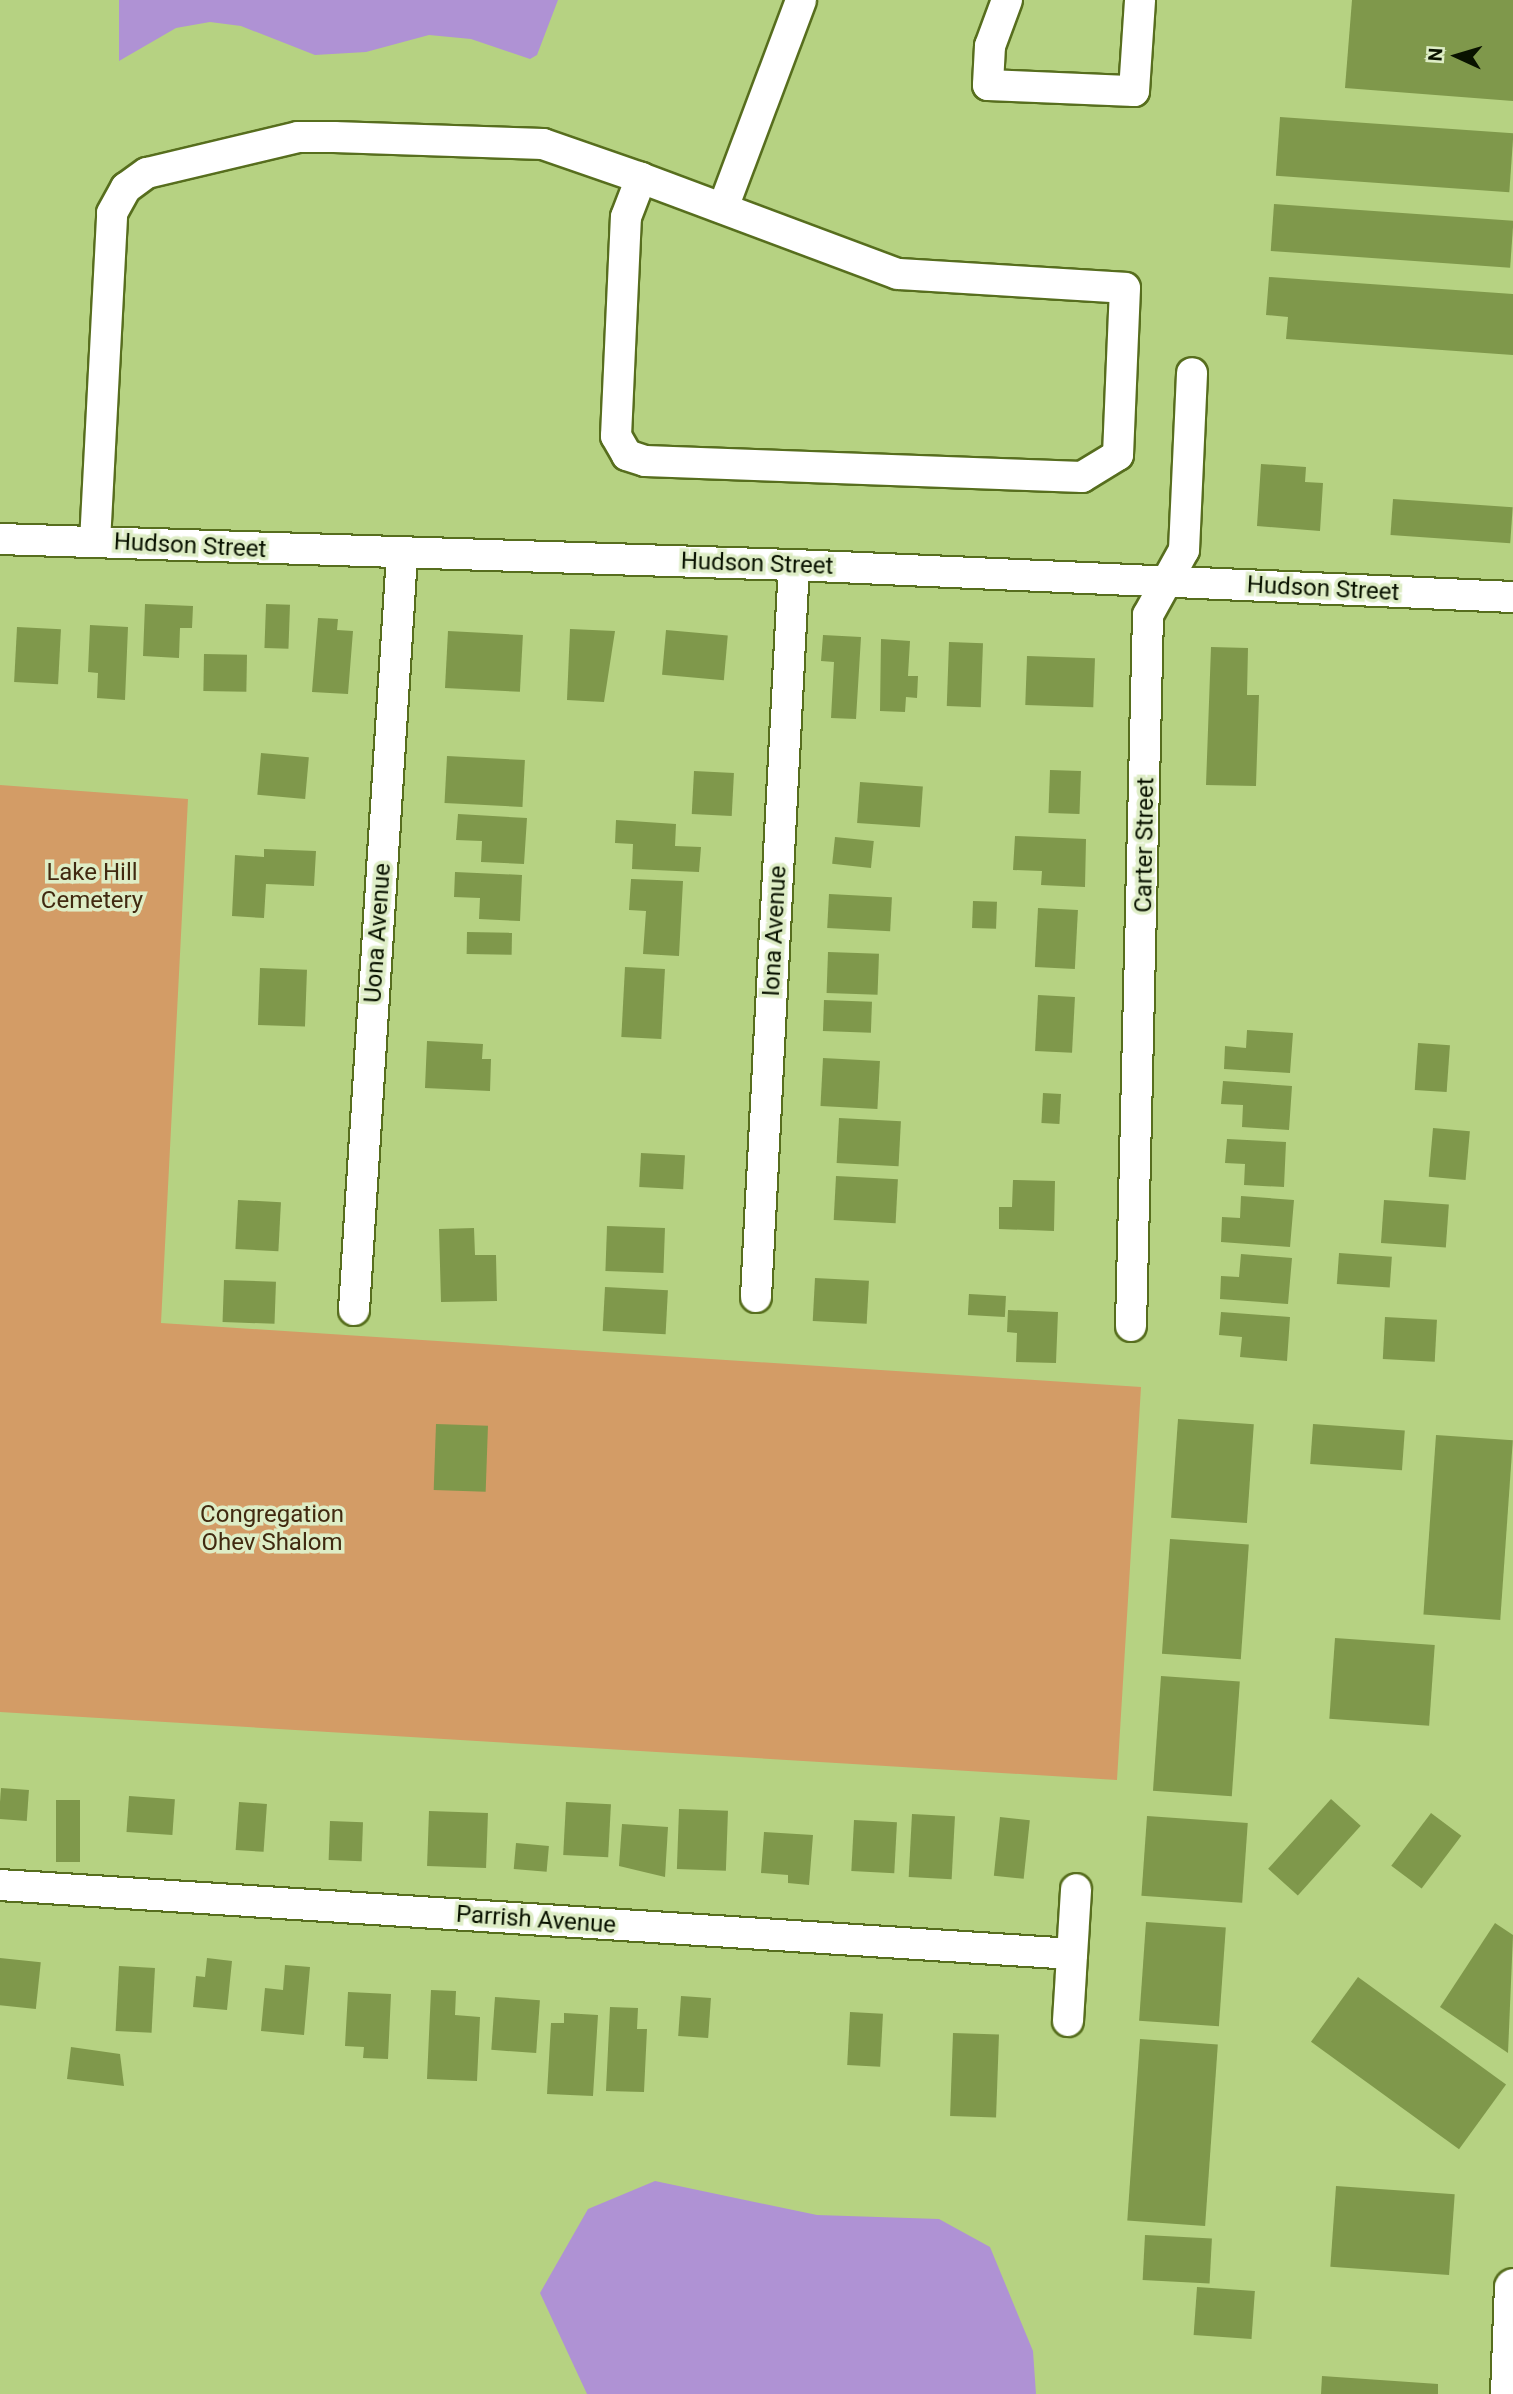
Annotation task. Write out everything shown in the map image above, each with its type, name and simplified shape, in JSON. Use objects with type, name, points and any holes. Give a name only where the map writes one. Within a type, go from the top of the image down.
[{"type":"street","points":[[723,208],[802,0]]},
{"type":"street","points":[[1007,0],[990,46],[988,85],[1134,91],[1140,0]]},
{"type":"street","points":[[94,542],[112,213],[126,188],[147,173],[310,137],[543,144],[640,178],[723,208],[898,274],[1125,288],[1118,455],[1102,470],[1082,477],[645,461],[627,454],[616,436],[626,217],[640,178]]},
{"type":"street","name":"Carter Street","points":[[1131,1326],[1148,615],[1184,550],[1192,373]]},
{"type":"street","name":"Hudson Street","points":[[0,539],[402,555],[794,565],[1513,597]]},
{"type":"street","name":"Uona Avenue","points":[[354,1310],[402,555]]},
{"type":"street","name":"Iona Avenue","points":[[756,1297],[794,565]]},
{"type":"street","name":"Parrish Avenue","points":[[0,1885],[1072,1954]]},
{"type":"street","points":[[1068,2021],[1076,1889]]},
{"type":"street","points":[[1509,2394],[1513,2287]]},
{"type":"green space","name":"Congregation Ohev Shalom","points":[[0,785],[188,799],[161,1323],[1141,1387],[1117,1780],[0,1712]]},
{"type":"shaded area","points":[[119,0],[558,0],[537,55],[530,59],[471,39],[429,35],[366,52],[315,55],[241,26],[210,22],[176,28],[119,61]]},
{"type":"shaded area","points":[[655,2181],[817,2215],[939,2219],[990,2247],[1033,2351],[1036,2394],[587,2394],[540,2293],[588,2209]]},
{"type":"building","points":[[1352,0],[1513,0],[1513,101],[1345,88]]},
{"type":"building","points":[[1280,117],[1513,133],[1509,192],[1276,176]]},
{"type":"building","points":[[1274,204],[1513,221],[1510,268],[1271,251]]},
{"type":"building","points":[[1269,277],[1513,294],[1513,355],[1286,339],[1288,317],[1266,315]]},
{"type":"building","points":[[1261,464],[1306,467],[1305,482],[1323,483],[1320,531],[1257,526]]},
{"type":"building","points":[[1393,499],[1513,507],[1510,543],[1390,535]]},
{"type":"building","points":[[145,604],[193,606],[192,628],[180,628],[179,658],[143,656]]},
{"type":"building","points":[[266,604],[290,605],[288,649],[264,648]]},
{"type":"building","points":[[318,618],[338,619],[337,630],[353,631],[348,694],[312,692]]},
{"type":"building","points":[[90,625],[128,627],[125,700],[97,698],[98,673],[88,672]]},
{"type":"building","points":[[17,627],[61,629],[58,684],[14,682]]},
{"type":"building","points":[[570,629],[615,631],[604,702],[567,700]]},
{"type":"building","points":[[666,630],[728,635],[724,680],[662,675]]},
{"type":"building","points":[[448,631],[523,635],[520,692],[445,688]]},
{"type":"building","points":[[823,635],[861,637],[856,719],[831,718],[834,662],[821,661]]},
{"type":"building","points":[[881,639],[910,641],[908,676],[918,676],[917,698],[906,697],[905,712],[880,711]]},
{"type":"building","points":[[949,642],[983,643],[981,707],[947,706]]},
{"type":"building","points":[[1211,647],[1248,648],[1247,695],[1259,695],[1256,786],[1206,785]]},
{"type":"building","points":[[204,654],[247,655],[246,692],[203,691]]},
{"type":"building","points":[[1027,656],[1095,658],[1093,707],[1025,705]]},
{"type":"building","points":[[261,753],[309,757],[305,799],[257,795]]},
{"type":"building","points":[[447,756],[525,760],[522,807],[445,803]]},
{"type":"building","points":[[1050,770],[1081,771],[1079,814],[1048,813]]},
{"type":"building","points":[[694,771],[734,773],[732,816],[692,814]]},
{"type":"building","points":[[860,782],[923,786],[920,827],[857,823]]},
{"type":"building","points":[[458,814],[527,818],[524,864],[481,862],[482,841],[456,840]]},
{"type":"building","points":[[616,820],[676,824],[675,846],[701,847],[699,872],[632,869],[633,844],[615,843]]},
{"type":"building","points":[[1015,836],[1086,839],[1085,887],[1041,885],[1042,871],[1013,870]]},
{"type":"building","points":[[835,837],[874,841],[871,868],[832,864]]},
{"type":"building","points":[[264,849],[316,851],[314,886],[266,884],[264,918],[232,916],[235,855],[264,857]]},
{"type":"building","points":[[455,872],[522,875],[520,921],[479,919],[480,898],[454,897]]},
{"type":"building","points":[[631,879],[683,881],[679,956],[643,954],[646,911],[629,910]]},
{"type":"building","points":[[829,894],[892,897],[890,931],[827,928]]},
{"type":"building","points":[[973,901],[997,902],[996,929],[972,928]]},
{"type":"building","points":[[1038,908],[1078,910],[1075,969],[1035,967]]},
{"type":"building","points":[[467,932],[512,933],[512,955],[467,954]]},
{"type":"building","points":[[828,952],[879,954],[878,995],[827,993]]},
{"type":"building","points":[[625,967],[665,969],[661,1039],[621,1037]]},
{"type":"building","points":[[260,968],[307,970],[305,1027],[258,1025]]},
{"type":"building","points":[[1038,995],[1075,997],[1072,1053],[1035,1051]]},
{"type":"building","points":[[824,1000],[872,1002],[871,1033],[823,1031]]},
{"type":"building","points":[[1247,1030],[1293,1033],[1290,1073],[1224,1069],[1225,1046],[1246,1048]]},
{"type":"building","points":[[427,1041],[483,1044],[482,1059],[491,1059],[490,1091],[425,1088]]},
{"type":"building","points":[[1418,1043],[1450,1045],[1447,1092],[1415,1090]]},
{"type":"building","points":[[823,1058],[880,1061],[877,1109],[820,1106]]},
{"type":"building","points":[[1223,1081],[1292,1086],[1289,1130],[1242,1127],[1243,1105],[1221,1104]]},
{"type":"building","points":[[1043,1093],[1061,1094],[1059,1124],[1041,1123]]},
{"type":"building","points":[[839,1118],[901,1121],[899,1166],[837,1163]]},
{"type":"building","points":[[1433,1128],[1470,1131],[1466,1180],[1429,1177]]},
{"type":"building","points":[[1227,1139],[1286,1142],[1284,1187],[1244,1185],[1245,1164],[1225,1163]]},
{"type":"building","points":[[641,1153],[685,1155],[683,1189],[639,1187]]},
{"type":"building","points":[[836,1176],[898,1179],[896,1223],[834,1220]]},
{"type":"building","points":[[1013,1180],[1055,1181],[1054,1231],[999,1229],[999,1207],[1012,1207]]},
{"type":"building","points":[[1241,1196],[1294,1200],[1290,1247],[1221,1242],[1222,1217],[1240,1218]]},
{"type":"building","points":[[238,1200],[281,1202],[278,1251],[235,1249]]},
{"type":"building","points":[[1384,1200],[1449,1205],[1446,1247],[1381,1243]]},
{"type":"building","points":[[607,1226],[665,1228],[663,1273],[605,1271]]},
{"type":"building","points":[[474,1228],[475,1255],[496,1255],[497,1301],[441,1302],[439,1229]]},
{"type":"building","points":[[1339,1253],[1392,1257],[1390,1288],[1337,1284]]},
{"type":"building","points":[[1241,1254],[1292,1258],[1288,1304],[1220,1299],[1221,1276],[1239,1277]]},
{"type":"building","points":[[815,1278],[869,1281],[867,1324],[813,1321]]},
{"type":"building","points":[[224,1280],[276,1282],[275,1324],[223,1322]]},
{"type":"building","points":[[605,1287],[668,1290],[666,1334],[603,1331]]},
{"type":"building","points":[[969,1294],[1006,1296],[1005,1317],[968,1315]]},
{"type":"building","points":[[1008,1310],[1058,1312],[1056,1363],[1016,1362],[1017,1333],[1007,1332]]},
{"type":"building","points":[[1221,1312],[1290,1317],[1287,1361],[1240,1357],[1242,1337],[1219,1335]]},
{"type":"building","points":[[1385,1317],[1437,1320],[1435,1362],[1383,1359]]},
{"type":"building","points":[[1178,1419],[1254,1424],[1247,1523],[1171,1518]]},
{"type":"building","points":[[436,1424],[488,1426],[486,1492],[434,1490]]},
{"type":"building","points":[[1313,1424],[1405,1430],[1402,1470],[1310,1464]]},
{"type":"building","points":[[1436,1435],[1513,1440],[1500,1620],[1423,1615]]},
{"type":"building","points":[[1170,1539],[1249,1545],[1241,1659],[1162,1654]]},
{"type":"building","points":[[1335,1638],[1435,1645],[1429,1726],[1329,1719]]},
{"type":"building","points":[[1161,1676],[1240,1682],[1232,1796],[1153,1791]]},
{"type":"building","points":[[1,1788],[29,1790],[27,1821],[0,1819]]},
{"type":"building","points":[[129,1796],[175,1799],[172,1835],[126,1832]]},
{"type":"building","points":[[1331,1799],[1361,1826],[1298,1896],[1268,1869]]},
{"type":"building","points":[[56,1800],[80,1800],[80,1862],[56,1862]]},
{"type":"building","points":[[239,1802],[267,1804],[264,1852],[236,1850]]},
{"type":"building","points":[[566,1802],[611,1804],[608,1857],[563,1855]]},
{"type":"building","points":[[679,1809],[728,1811],[726,1871],[677,1869]]},
{"type":"building","points":[[429,1811],[488,1813],[486,1868],[427,1866]]},
{"type":"building","points":[[1431,1813],[1461,1836],[1422,1889],[1391,1866]]},
{"type":"building","points":[[912,1814],[955,1816],[952,1879],[909,1877]]},
{"type":"building","points":[[1147,1816],[1248,1823],[1242,1903],[1141,1896]]},
{"type":"building","points":[[1000,1817],[1030,1820],[1024,1879],[994,1876]]},
{"type":"building","points":[[854,1820],[897,1822],[894,1873],[851,1871]]},
{"type":"building","points":[[330,1821],[363,1822],[362,1861],[329,1860]]},
{"type":"building","points":[[622,1824],[668,1827],[665,1877],[619,1866]]},
{"type":"building","points":[[764,1832],[813,1835],[809,1885],[788,1883],[788,1875],[761,1873]]},
{"type":"building","points":[[516,1843],[549,1846],[547,1872],[514,1869]]},
{"type":"building","points":[[1146,1922],[1226,1928],[1219,2026],[1139,2021]]},
{"type":"building","points":[[1495,1923],[1513,1935],[1508,2053],[1440,2007]]},
{"type":"building","points":[[0,1958],[41,1962],[36,2009],[0,2005]]},
{"type":"building","points":[[207,1958],[232,1961],[227,2010],[193,2007],[196,1976],[205,1977]]},
{"type":"building","points":[[285,1965],[310,1967],[304,2035],[261,2031],[265,1988],[283,1990]]},
{"type":"building","points":[[119,1966],[155,1968],[152,2033],[116,2031]]},
{"type":"building","points":[[1358,1977],[1506,2085],[1459,2149],[1311,2042]]},
{"type":"building","points":[[431,1990],[456,1991],[455,2015],[480,2017],[477,2081],[427,2079]]},
{"type":"building","points":[[348,1992],[391,1994],[388,2059],[363,2058],[364,2047],[345,2046]]},
{"type":"building","points":[[681,1996],[711,1998],[708,2038],[678,2036]]},
{"type":"building","points":[[495,1997],[540,2000],[536,2053],[491,2050]]},
{"type":"building","points":[[610,2007],[638,2008],[637,2029],[647,2029],[644,2092],[606,2091]]},
{"type":"building","points":[[850,2012],[883,2014],[880,2067],[847,2065]]},
{"type":"building","points":[[564,2013],[598,2015],[593,2096],[547,2094],[551,2023],[564,2023]]},
{"type":"building","points":[[953,2033],[999,2035],[996,2118],[950,2116]]},
{"type":"building","points":[[1140,2039],[1218,2044],[1205,2226],[1127,2221]]},
{"type":"building","points":[[71,2047],[120,2054],[124,2086],[67,2079]]},
{"type":"building","points":[[1336,2186],[1455,2194],[1449,2275],[1330,2267]]},
{"type":"building","points":[[1145,2235],[1212,2239],[1210,2283],[1143,2280]]},
{"type":"building","points":[[1197,2287],[1255,2291],[1252,2339],[1194,2335]]},
{"type":"building","points":[[1322,2376],[1438,2384],[1438,2394],[1321,2394]]},
{"type":"park label","name":"Lake Hill Cemetery","points":[[92,887]]}]
